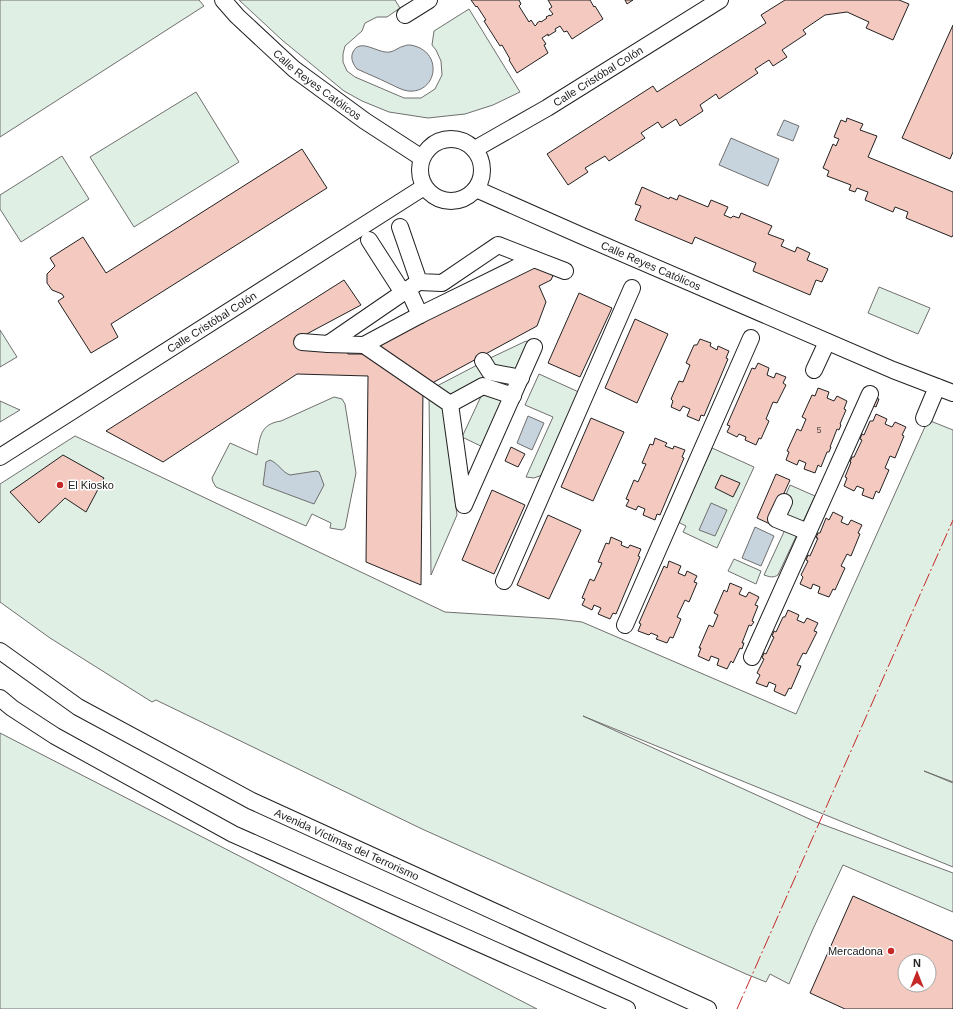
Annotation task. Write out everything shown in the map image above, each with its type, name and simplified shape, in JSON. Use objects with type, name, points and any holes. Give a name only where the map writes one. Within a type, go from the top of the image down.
[{"type":"street","name":"Calle Reyes Católicos","points":[[223,0],[237,16],[294,69],[365,121],[422,158]]},
{"type":"street","points":[[405,15],[429,0]]},
{"type":"street","name":"Calle Cristóbal Colón","points":[[475,149],[547,108],[720,0]]},
{"type":"street","points":[[446,139],[457,139],[467,143],[475,149],[481,159],[483,169],[481,180],[476,189],[469,196],[460,201],[450,202],[440,200],[431,195],[424,187],[420,178],[419,168],[422,158],[428,149],[436,142],[446,139]]},
{"type":"street","name":"Calle Cristóbal Colón","points":[[0,457],[424,187]]},
{"type":"street","name":"Calle Reyes Católicos","points":[[476,189],[580,236],[827,342],[953,393]]},
{"type":"street","points":[[400,227],[410,288],[420,315]]},
{"type":"street","points":[[369,240],[410,288]]},
{"type":"street","points":[[328,344],[410,288],[442,283],[498,245],[565,271]]},
{"type":"street","points":[[302,342],[364,345],[420,315],[534,259]]},
{"type":"street","points":[[504,581],[632,288]]},
{"type":"street","points":[[625,625],[751,338]]},
{"type":"street","points":[[814,370],[827,342]]},
{"type":"street","points":[[364,345],[450,404],[464,505],[534,348]]},
{"type":"street","points":[[483,361],[490,372],[521,378]]},
{"type":"street","points":[[450,404],[483,386],[513,396]]},
{"type":"street","points":[[924,418],[937,387]]},
{"type":"street","points":[[752,657],[870,394]]},
{"type":"street","points":[[784,502],[776,519],[808,532]]},
{"type":"street","name":"Avenida Víctimas del Terrorismo","points":[[0,650],[78,707],[252,801],[708,1009]]},
{"type":"street","points":[[0,698],[12,708],[55,736],[233,834],[627,1009]]},
{"type":"green space","points":[[0,0],[199,0],[204,6],[0,137]]},
{"type":"green space","points":[[239,0],[395,0],[400,8],[387,17],[377,17],[365,23],[362,31],[345,46],[343,62],[347,71],[355,77],[404,98],[421,98],[435,89],[442,75],[441,61],[432,45],[434,31],[469,9],[520,92],[493,105],[465,114],[428,118],[389,112],[362,101],[344,91],[282,40]]},
{"type":"green space","points":[[196,92],[239,162],[134,227],[90,157]]},
{"type":"green space","points":[[62,156],[89,199],[21,242],[0,209],[0,195]]},
{"type":"green space","points":[[879,287],[930,308],[918,334],[868,313]]},
{"type":"green space","points":[[0,330],[17,357],[0,367]]},
{"type":"green space","points":[[526,341],[532,344],[519,376],[491,370],[486,360]]},
{"type":"green space","points":[[481,363],[518,380],[513,388],[453,399],[435,387]]},
{"type":"green space","points":[[539,374],[581,393],[542,475],[534,478],[526,477],[553,417],[525,405]]},
{"type":"green space","points":[[484,390],[508,400],[487,449],[462,437]]},
{"type":"green space","points":[[429,393],[443,405],[457,515],[431,575]]},
{"type":"green space","points":[[334,397],[342,399],[345,404],[356,473],[345,528],[342,530],[330,528],[331,523],[312,514],[306,526],[216,487],[212,478],[230,443],[257,455],[260,437],[265,428]]},
{"type":"green space","points":[[0,401],[20,410],[0,422]]},
{"type":"green space","points":[[928,420],[953,430],[953,782],[924,771],[953,783],[953,867],[583,716],[816,822],[953,873],[953,912],[843,865],[789,984],[770,974],[766,982],[746,974],[422,829],[156,700],[152,702],[50,638],[0,602],[0,484],[75,436],[445,612],[582,622],[796,714]]},
{"type":"green space","points":[[712,448],[754,467],[717,548],[683,532],[686,526],[678,522]]},
{"type":"green space","points":[[790,485],[815,496],[778,575],[775,577],[770,577],[764,575],[789,521],[779,516]]},
{"type":"green space","points":[[734,559],[761,571],[756,584],[728,571]]},
{"type":"green space","points":[[0,733],[537,1009],[0,1009]]},
{"type":"shaded area","points":[[406,45],[421,49],[428,55],[432,63],[433,71],[431,79],[426,86],[418,90],[408,91],[398,88],[357,69],[352,61],[353,52],[360,46],[390,52]]},
{"type":"shaded area","points":[[784,120],[799,126],[793,141],[777,135]]},
{"type":"shaded area","points":[[731,138],[779,159],[768,186],[719,165]]},
{"type":"shaded area","points":[[528,416],[544,423],[532,450],[517,443]]},
{"type":"shaded area","points":[[270,460],[290,475],[316,471],[319,472],[324,485],[314,504],[263,485],[266,462]]},
{"type":"shaded area","points":[[711,503],[727,510],[715,536],[699,530]]},
{"type":"shaded area","points":[[755,527],[774,536],[761,566],[742,558]]},
{"type":"building","points":[[471,0],[519,0],[521,4],[519,6],[529,22],[531,20],[535,26],[540,21],[541,22],[547,18],[546,17],[553,14],[549,9],[552,7],[548,0],[590,0],[603,19],[572,39],[567,31],[564,32],[560,26],[555,29],[556,31],[542,38],[546,44],[544,45],[548,53],[517,73],[502,45],[500,46],[484,21],[486,20]]},
{"type":"building","points":[[625,0],[633,0],[627,4]]},
{"type":"building","points":[[785,0],[899,0],[909,4],[893,40],[866,28],[869,22],[847,12],[825,15],[803,30],[806,34],[782,50],[787,57],[773,66],[769,60],[755,69],[758,73],[719,99],[716,94],[700,105],[703,111],[680,126],[676,119],[662,128],[658,122],[641,133],[645,138],[609,161],[605,156],[585,168],[588,172],[568,185],[547,154],[653,86],[657,92],[766,23],[761,15]]},
{"type":"building","points":[[953,25],[953,152],[950,159],[902,138]]},
{"type":"building","points":[[847,118],[863,124],[860,130],[877,136],[868,157],[953,192],[952,237],[906,218],[908,212],[895,207],[893,212],[865,200],[868,192],[857,188],[855,192],[849,190],[851,185],[827,176],[829,171],[823,168],[833,144],[836,146],[839,139],[834,137],[841,120],[846,122]]},
{"type":"building","points":[[302,149],[327,188],[111,324],[118,337],[91,353],[58,301],[64,297],[62,294],[52,290],[47,283],[47,274],[55,266],[50,258],[83,237],[106,273]]},
{"type":"building","points":[[642,187],[669,199],[670,197],[677,200],[679,195],[708,207],[711,200],[728,207],[724,215],[731,218],[733,216],[739,218],[741,213],[772,226],[768,234],[784,240],[781,246],[795,252],[797,247],[810,253],[807,260],[828,269],[822,282],[816,280],[810,295],[753,271],[756,263],[695,237],[692,244],[635,220],[641,206],[635,204]]},
{"type":"building","points":[[536,263],[555,271],[551,280],[539,286],[546,302],[537,326],[423,388],[421,585],[366,562],[368,376],[297,374],[163,462],[106,431],[344,280],[361,305],[301,337],[345,349],[348,354],[363,354]]},
{"type":"building","points":[[579,293],[612,308],[580,377],[548,363]]},
{"type":"building","points":[[635,319],[668,334],[637,403],[605,388]]},
{"type":"building","points":[[700,339],[711,343],[710,346],[717,350],[718,346],[729,351],[726,358],[728,359],[704,416],[701,415],[699,421],[687,416],[690,409],[683,406],[680,411],[671,407],[673,401],[671,399],[679,381],[683,382],[690,365],[686,363],[694,345],[697,345]]},
{"type":"building","points":[[758,363],[769,368],[767,375],[774,378],[776,373],[786,377],[783,383],[786,385],[777,403],[773,402],[766,419],[769,421],[761,439],[759,438],[756,445],[745,440],[746,437],[739,434],[737,437],[727,432],[730,426],[727,425],[752,368],[755,369]]},
{"type":"building","points":[[818,388],[829,392],[827,398],[834,401],[837,396],[847,401],[844,409],[846,410],[839,430],[837,429],[829,452],[827,452],[821,467],[818,465],[815,473],[804,469],[806,463],[799,460],[797,465],[786,460],[789,452],[787,451],[797,429],[801,431],[806,419],[802,417],[812,395],[815,396]]},
{"type":"building","points":[[874,397],[879,399],[876,407],[870,404]]},
{"type":"building","points":[[876,414],[887,419],[885,424],[892,427],[895,422],[906,427],[895,458],[890,456],[885,468],[889,470],[879,493],[876,491],[873,499],[862,495],[864,489],[857,486],[854,491],[844,486],[847,478],[845,477],[850,462],[862,440],[860,439],[862,434],[864,435],[870,421],[873,421]]},
{"type":"building","points":[[591,418],[624,432],[593,501],[561,487]]},
{"type":"building","points":[[655,438],[667,443],[665,446],[673,449],[674,446],[685,450],[682,457],[684,458],[660,515],[657,514],[655,520],[643,515],[645,509],[638,506],[636,510],[626,506],[629,500],[626,499],[634,480],[638,482],[646,464],[642,463],[650,444],[653,445]]},
{"type":"building","points":[[511,447],[525,454],[518,467],[505,461]]},
{"type":"building","name":"El Kiosko","points":[[63,455],[104,478],[86,512],[65,498],[39,523],[10,492]]},
{"type":"building","points":[[776,474],[790,480],[770,524],[757,518]]},
{"type":"building","points":[[721,475],[740,483],[733,497],[715,488]]},
{"type":"building","points":[[492,490],[525,505],[494,574],[462,560]]},
{"type":"building","points":[[833,512],[843,517],[841,522],[848,525],[851,520],[862,525],[851,556],[847,554],[841,566],[845,568],[835,590],[833,589],[829,597],[818,593],[820,587],[813,584],[811,589],[800,584],[803,577],[801,575],[808,561],[806,560],[808,555],[810,556],[818,538],[816,538],[818,533],[820,533],[826,518],[829,520]]},
{"type":"building","points":[[548,515],[581,530],[549,599],[517,585]]},
{"type":"building","points":[[611,537],[622,542],[621,545],[628,548],[630,545],[641,549],[638,556],[640,557],[616,614],[613,613],[610,619],[598,614],[601,608],[594,605],[592,610],[582,605],[585,599],[582,598],[590,579],[594,581],[602,563],[598,562],[606,543],[609,544]]},
{"type":"building","points":[[669,561],[681,566],[678,573],[685,576],[687,571],[697,576],[694,582],[697,583],[689,602],[685,600],[677,617],[681,619],[673,638],[670,637],[667,643],[656,639],[658,636],[651,633],[649,635],[638,631],[641,624],[639,623],[664,566],[667,568]]},
{"type":"building","points":[[730,583],[742,588],[739,594],[746,597],[749,592],[759,597],[755,605],[758,606],[752,621],[754,622],[751,626],[749,625],[742,643],[744,643],[742,649],[740,648],[733,663],[731,661],[727,669],[717,665],[719,659],[711,656],[709,661],[698,656],[701,648],[699,648],[709,625],[713,627],[718,615],[714,613],[724,590],[727,592]]},
{"type":"building","points":[[788,610],[799,615],[797,620],[804,623],[807,618],[818,623],[814,631],[817,632],[806,654],[803,653],[797,665],[801,666],[791,689],[789,688],[785,696],[774,691],[776,685],[769,682],[767,687],[756,683],[760,675],[757,673],[764,659],[762,658],[764,653],[766,654],[774,637],[772,636],[774,631],[776,632]]},
{"type":"building","name":"Mercadona","points":[[853,896],[953,941],[953,1009],[845,1009],[810,993]]},
{"type":"power","points":[[737,1009],[953,520]]},
{"type":"place","name":"El Kiosko","points":[[60,485]]},
{"type":"place","name":"Mercadona","points":[[891,951]]}]
